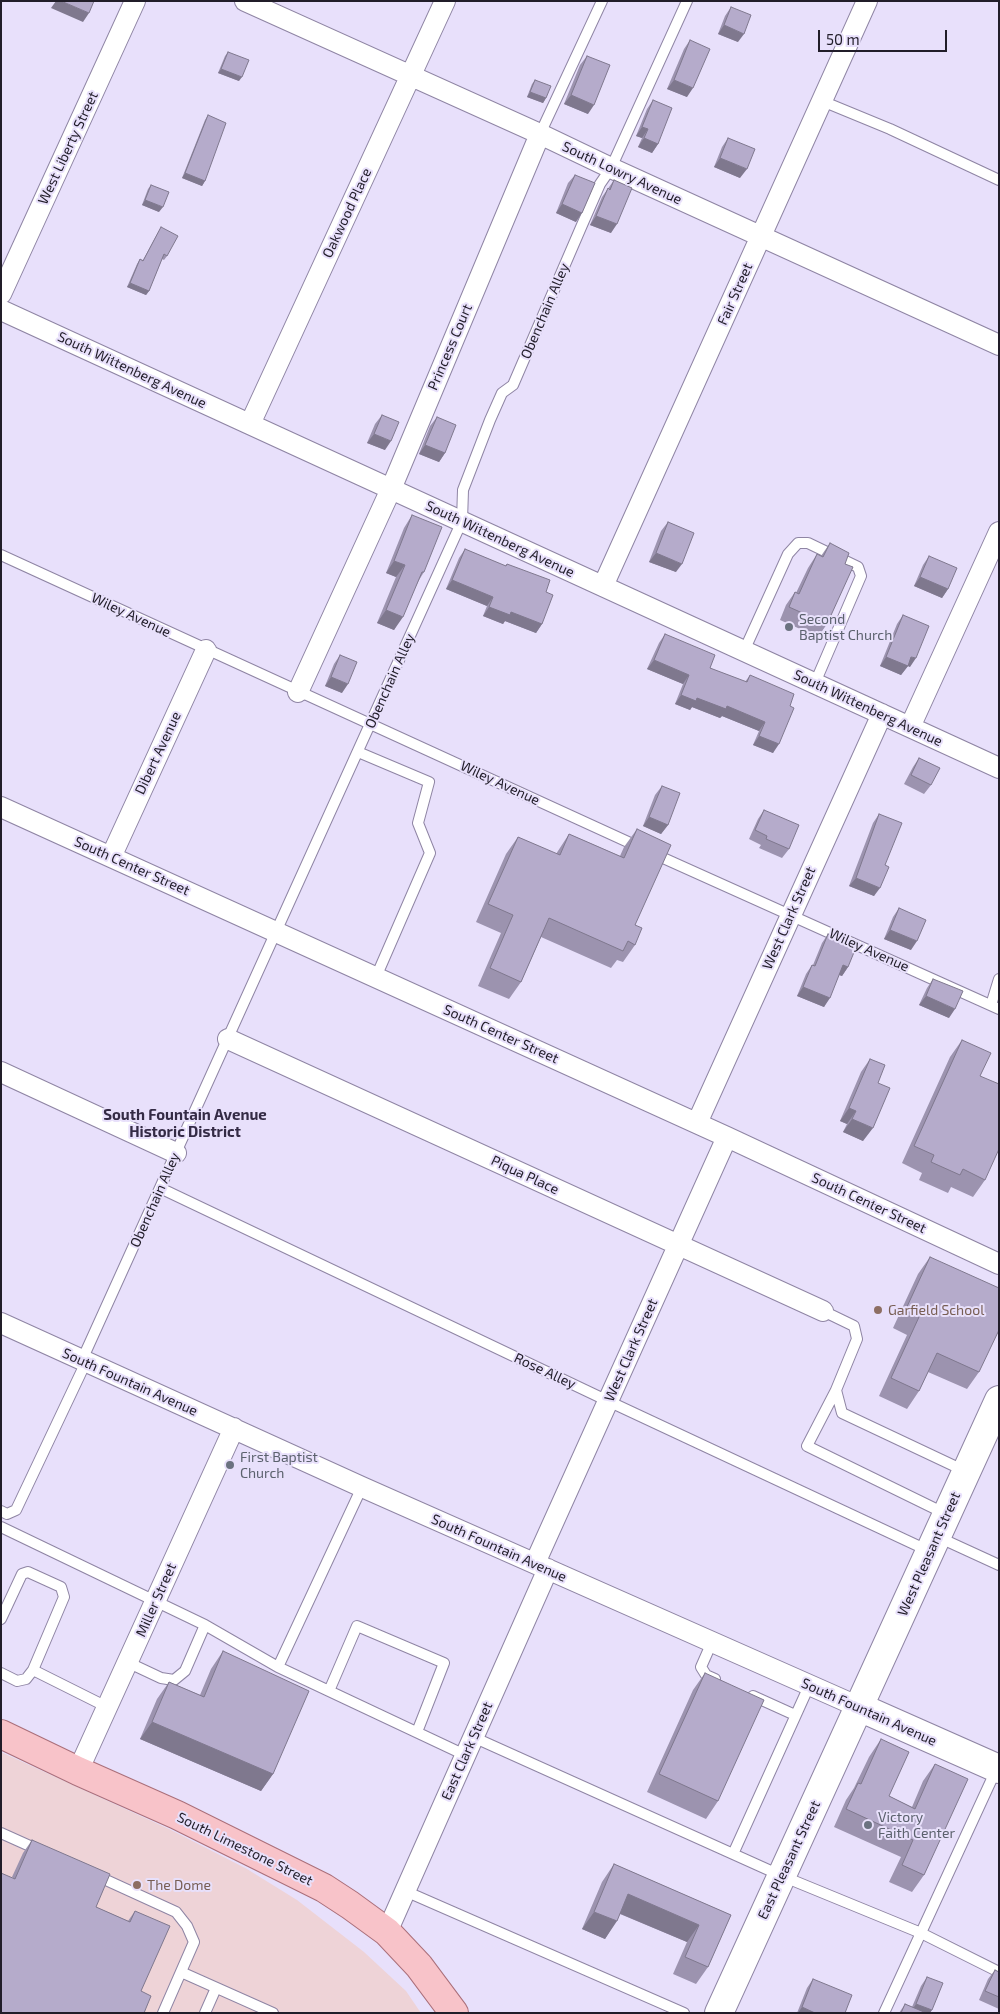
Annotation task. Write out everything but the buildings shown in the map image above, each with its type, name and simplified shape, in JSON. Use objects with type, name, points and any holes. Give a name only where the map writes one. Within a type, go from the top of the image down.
[{"type":"main road","name":"South Limestone Street","points":[[1,1734],[177,1815],[324,1888],[387,1932],[419,1966],[454,2013]]},
{"type":"street","name":"West Liberty Street","points":[[1,294],[136,1]]},
{"type":"street","name":"South Lowry Avenue","points":[[245,1],[999,345]]},
{"type":"street","name":"Oakwood Place","points":[[250,424],[445,1]]},
{"type":"street","name":"Fair Street","points":[[603,586],[867,1]]},
{"type":"street","name":"Princess Court","points":[[298,692],[391,489],[540,134]]},
{"type":"street","name":"South Wittenberg Avenue","points":[[1,310],[999,768]]},
{"type":"street","points":[[910,727],[999,532]]},
{"type":"street","name":"Dibert Avenue","points":[[111,857],[206,650]]},
{"type":"street","name":"West Clark Street","points":[[697,1123],[882,714]]},
{"type":"street","name":"South Center Street","points":[[1,807],[697,1123],[999,1264]]},
{"type":"street","name":"Piqua Place","points":[[228,1039],[822,1312]]},
{"type":"street","points":[[1,1072],[176,1153]]},
{"type":"street","name":"West Clark Street","points":[[541,1566],[608,1401],[727,1137]]},
{"type":"street","name":"South Fountain Avenue","points":[[1,1323],[362,1487],[809,1686],[998,1767]]},
{"type":"street","name":"West Pleasant Street","points":[[859,1707],[999,1400]]},
{"type":"street","name":"Miller Street","points":[[78,1771],[234,1428]]},
{"type":"street","name":"East Clark Street","points":[[387,1932],[469,1746],[541,1566]]},
{"type":"street","name":"East Pleasant Street","points":[[719,2013],[859,1707]]},
{"type":"lane","name":"Princess Court","points":[[540,134],[602,1]]},
{"type":"lane","name":"Obenchain Alley","points":[[1,1511],[7,1514],[16,1510],[84,1361],[160,1188],[462,522],[463,490],[490,420],[502,393],[513,385],[600,184],[611,168],[687,1]]},
{"type":"lane","points":[[822,101],[890,129],[999,180]]},
{"type":"lane","points":[[744,651],[788,554],[798,543],[808,543],[858,567],[861,576],[815,683]]},
{"type":"lane","name":"Wiley Avenue","points":[[1,555],[298,692],[995,1007]]},
{"type":"lane","points":[[358,752],[429,782],[418,823],[430,853],[376,977]]},
{"type":"lane","points":[[995,1007],[999,979]]},
{"type":"lane","name":"Rose Alley","points":[[160,1188],[608,1401],[938,1534]]},
{"type":"lane","points":[[822,1312],[854,1326],[857,1339],[836,1390],[807,1446],[938,1534],[999,1564]]},
{"type":"lane","points":[[836,1390],[842,1413],[966,1472]]},
{"type":"lane","points":[[278,1667],[362,1487]]},
{"type":"lane","points":[[1,1527],[156,1600],[205,1625],[278,1667],[416,1732],[469,1746],[733,1854],[921,1933],[999,1972]]},
{"type":"lane","points":[[1,1619],[22,1574],[28,1572],[61,1587],[64,1597],[33,1670],[26,1679],[17,1681],[1,1673]]},
{"type":"lane","points":[[127,1662],[161,1678],[174,1680],[185,1671],[205,1625]]},
{"type":"lane","points":[[329,1691],[358,1626],[444,1664],[416,1732]]},
{"type":"lane","points":[[712,1642],[701,1667],[706,1675],[724,1683]]},
{"type":"lane","points":[[33,1670],[107,1707]]},
{"type":"lane","points":[[733,1854],[809,1686]]},
{"type":"lane","points":[[742,1691],[795,1715]]},
{"type":"lane","points":[[884,2013],[998,1767]]},
{"type":"lane","points":[[1,1833],[52,1856]]},
{"type":"lane","points":[[85,1870],[176,1912],[187,1926],[194,1942],[163,2013]]},
{"type":"lane","points":[[405,1891],[684,2013]]},
{"type":"lane","points":[[181,1972],[262,2011],[273,2013]]},
{"type":"lane","points":[[204,2013],[216,1988]]},
{"type":"shaded area","name":"The Dome","points":[[1,1752],[169,1829],[247,1869],[297,1900],[364,1952],[406,1991],[421,2013],[1,2013]]},
{"type":"place","name":"Second Baptist Church","points":[[789,627]]},
{"type":"place","name":"Garfield School","points":[[878,1310]]},
{"type":"place","name":"First Baptist Church","points":[[230,1465]]},
{"type":"place","name":"Victory Faith Center","points":[[868,1825]]},
{"type":"place","name":"The Dome","points":[[137,1885]]},
{"type":"district","name":"South Fountain Avenue Historic District","points":[[185,1124]]}]
